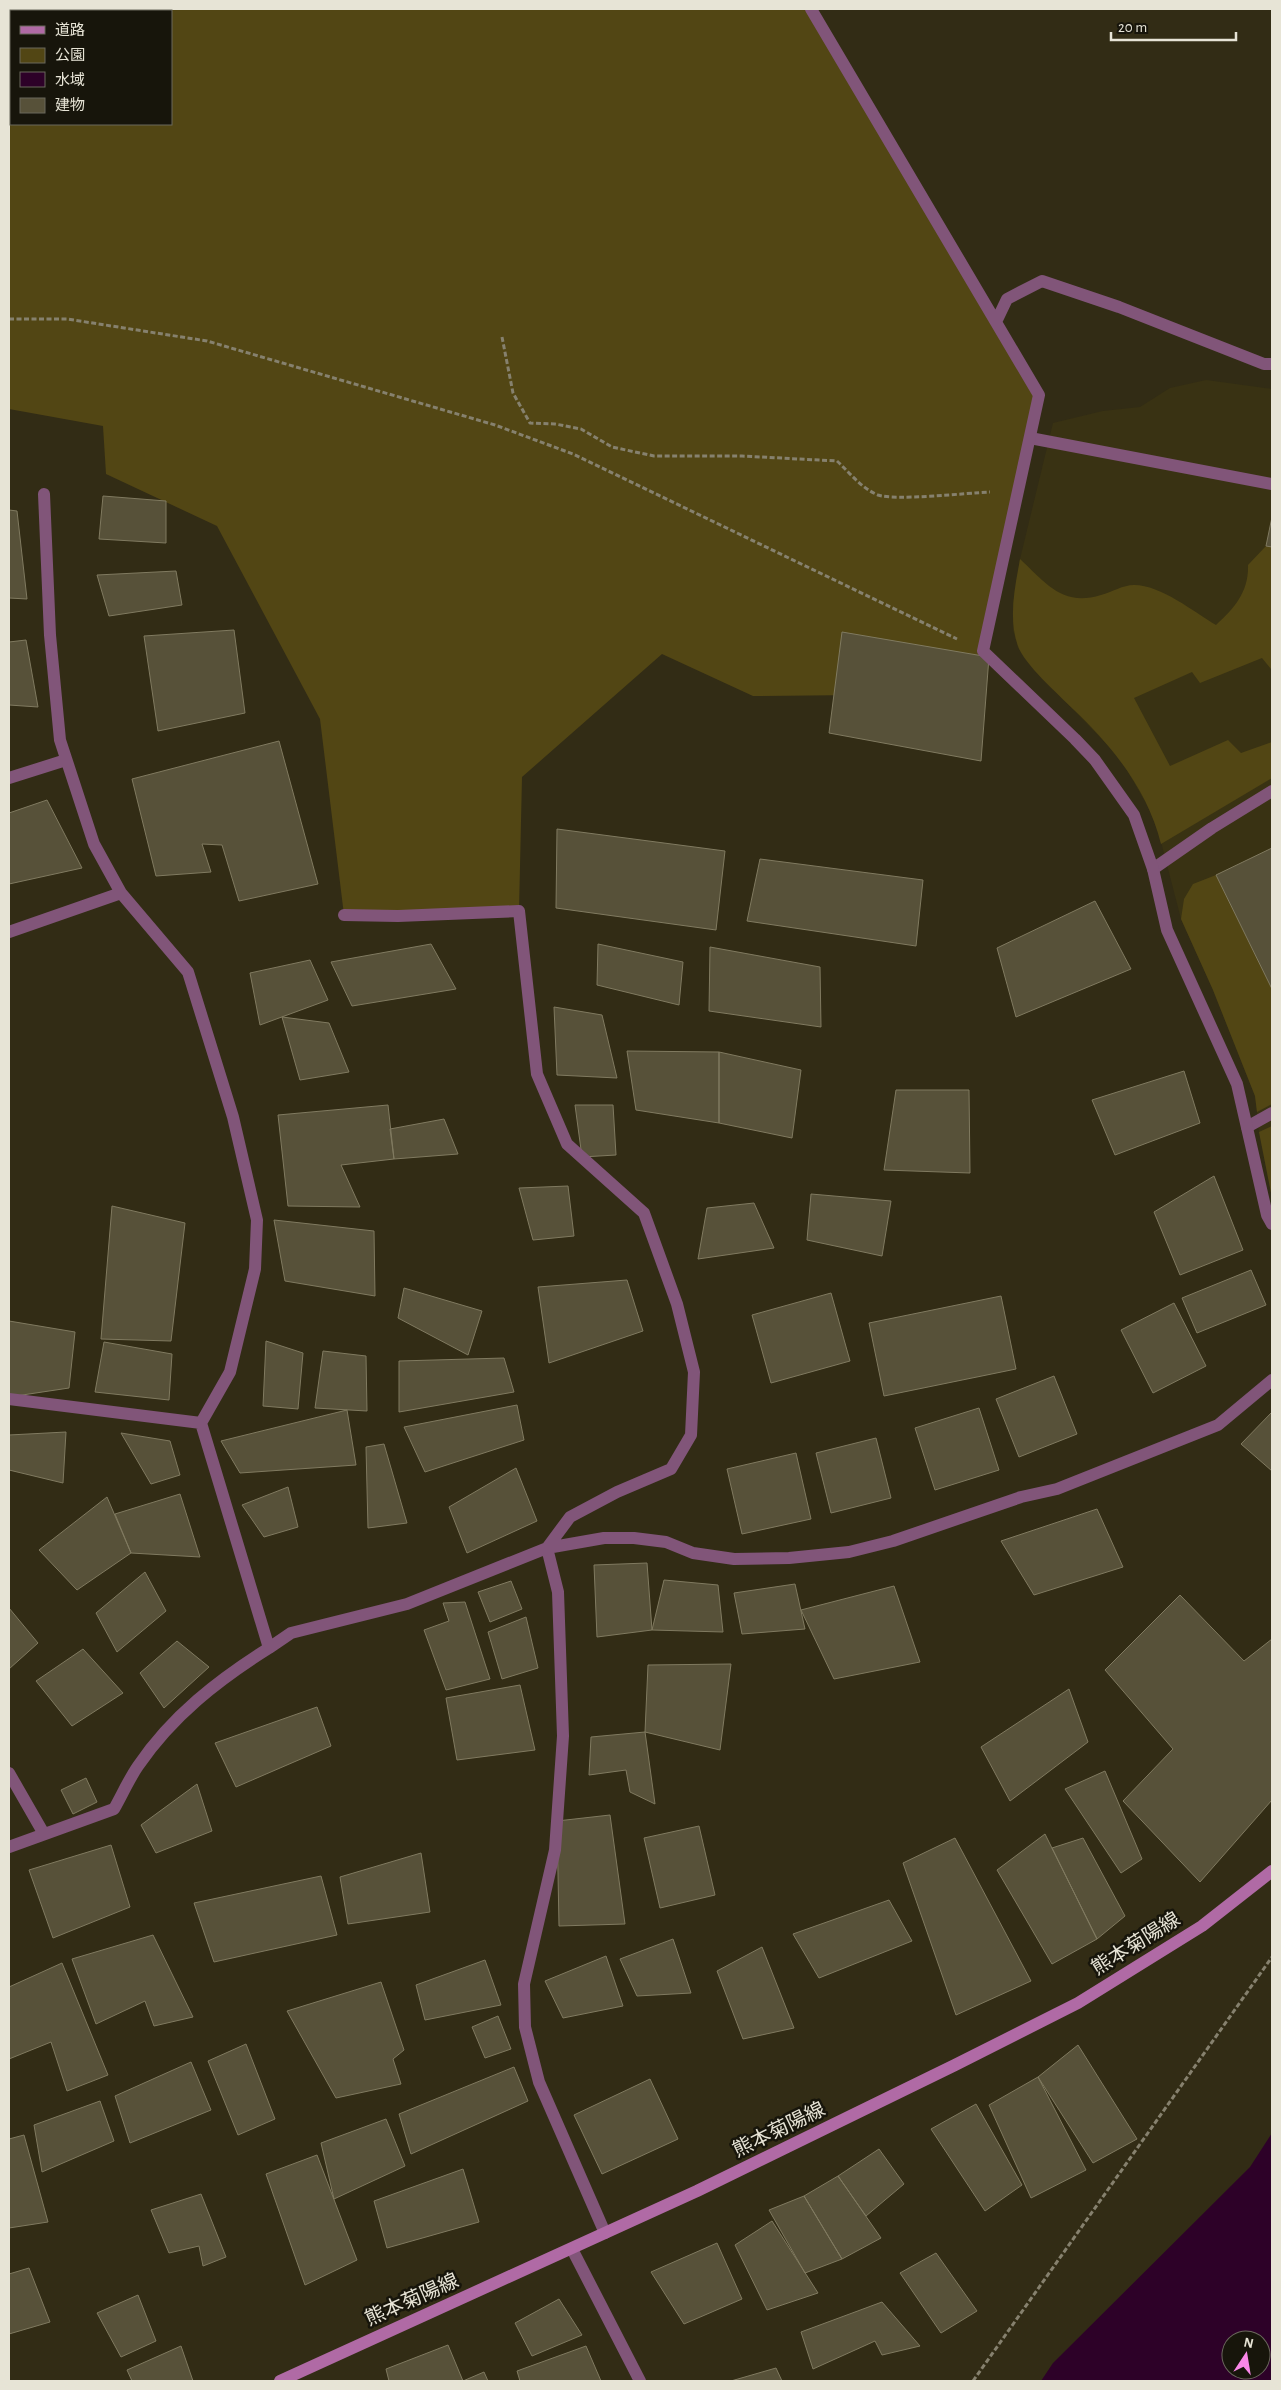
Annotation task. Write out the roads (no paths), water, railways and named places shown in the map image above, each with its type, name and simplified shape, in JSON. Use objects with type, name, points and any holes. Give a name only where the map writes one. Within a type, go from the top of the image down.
[{"type":"main road","name":"熊本菊陽線","points":[[280,2381],[605,2233],[946,2070],[1078,2003],[1202,1926],[1272,1871]]},
{"type":"street","points":[[811,9],[1039,394],[982,652],[1095,760],[1134,815],[1153,869],[1167,930],[1238,1084],[1266,1215],[1272,1224]]},
{"type":"street","points":[[996,322],[1006,299],[1042,281],[1119,307],[1264,364],[1272,364]]},
{"type":"street","points":[[1030,438],[1272,484]]},
{"type":"street","points":[[44,494],[50,635],[60,740],[94,844],[120,893],[188,972],[234,1117],[256,1220],[255,1269],[230,1372],[202,1423],[268,1648]]},
{"type":"street","points":[[9,778],[66,760]]},
{"type":"street","points":[[1153,869],[1212,828],[1272,791]]},
{"type":"street","points":[[9,932],[120,893]]},
{"type":"street","points":[[344,915],[425,915],[519,911],[537,1074],[552,1112],[567,1144],[644,1213],[677,1304],[694,1372],[691,1435],[671,1469],[617,1492],[570,1517],[547,1548]]},
{"type":"street","points":[[1247,1127],[1272,1114]]},
{"type":"street","points":[[9,1847],[114,1809],[138,1765],[187,1707],[226,1676],[292,1633],[407,1604],[547,1548],[604,1538],[666,1542],[693,1553],[734,1559],[789,1558],[848,1552],[893,1541],[1022,1497],[1057,1489],[1218,1425],[1272,1380]]},
{"type":"street","points":[[9,1399],[202,1423]]},
{"type":"street","points":[[547,1548],[558,1592],[563,1736],[555,1850],[524,1984],[525,2027],[539,2082],[605,2233]]},
{"type":"street","points":[[9,1773],[44,1834]]},
{"type":"street","points":[[572,2248],[640,2381]]},
{"type":"water","points":[[1272,2133],[1272,2381],[1041,2381],[1053,2363],[1250,2167]]}]
